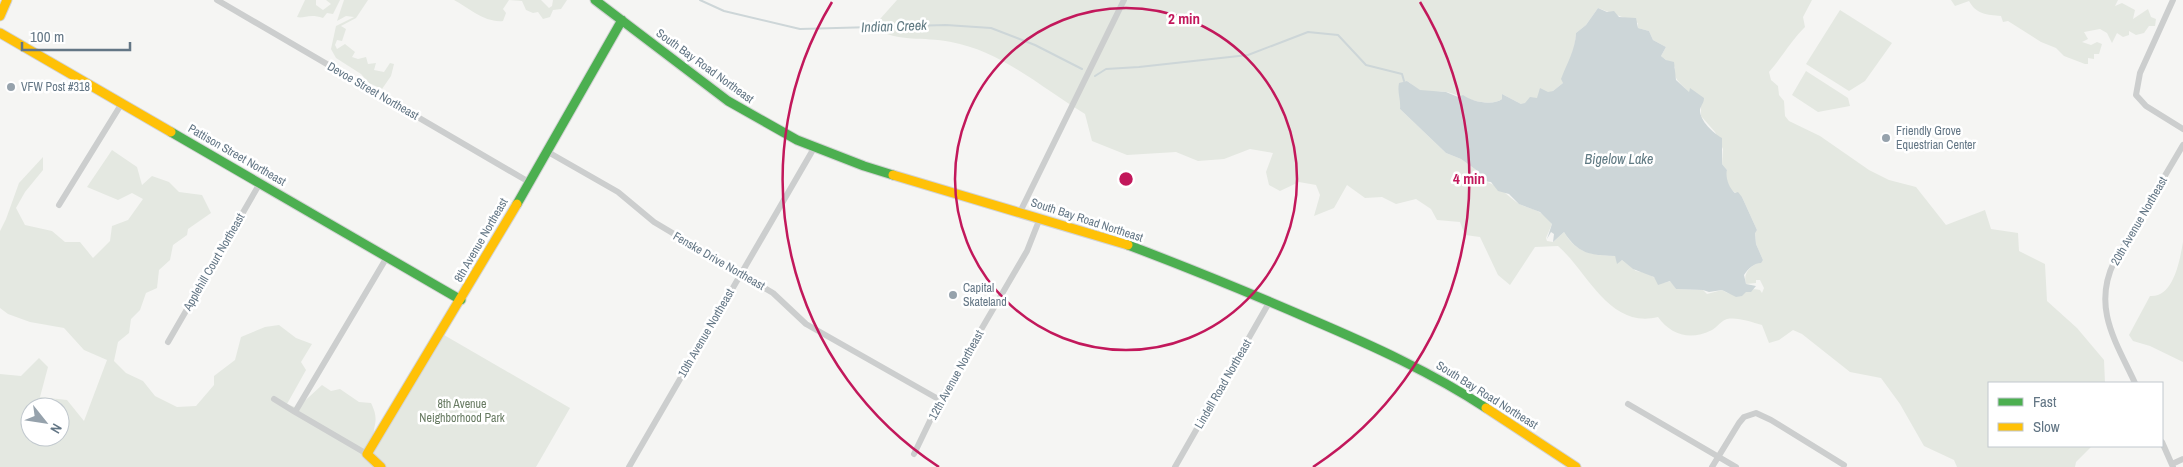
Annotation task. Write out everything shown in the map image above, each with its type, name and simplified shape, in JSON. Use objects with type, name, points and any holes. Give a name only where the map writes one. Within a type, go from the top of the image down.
[{"type":"street","points":[[0,16],[8,0]]},
{"type":"street","name":"Devoe Street Northeast","points":[[217,0],[529,182]]},
{"type":"street","name":"South Bay Road Northeast","points":[[595,0],[728,101],[780,132],[814,148],[864,166],[1040,218],[1175,262],[1270,301],[1372,345],[1448,383],[1576,467]]},
{"type":"street","points":[[1020,212],[1124,0]]},
{"type":"street","points":[[2173,0],[2140,73],[2136,95],[2156,113],[2183,128]]},
{"type":"street","name":"8th Avenue Northeast","points":[[367,454],[548,152],[622,20]]},
{"type":"street","name":"Pattison Street Northeast","points":[[0,33],[461,300]]},
{"type":"street","points":[[59,205],[122,103]]},
{"type":"street","name":"20th Avenue Northeast","points":[[2135,382],[2107,317],[2104,294],[2106,282],[2114,262],[2183,145]]},
{"type":"street","name":"10th Avenue Northeast","points":[[629,467],[814,148]]},
{"type":"street","name":"Fenske Drive Northeast","points":[[548,152],[618,192],[654,222],[773,292],[806,324],[940,400]]},
{"type":"street","name":"Applehill Court Northeast","points":[[168,342],[260,183]]},
{"type":"street","name":"12th Avenue Northeast","points":[[914,454],[940,400],[1027,250],[1040,218]]},
{"type":"street","points":[[295,412],[387,257]]},
{"type":"street","name":"Lindell Road Northeast","points":[[1175,467],[1270,301]]},
{"type":"street","points":[[274,399],[367,454],[381,467]]},
{"type":"street","points":[[1628,404],[1736,467]]},
{"type":"street","points":[[1712,467],[1739,422],[1750,414],[1756,414],[1770,420],[1844,465]]},
{"type":"street","points":[[2163,444],[2172,465],[2183,459]]},
{"type":"green space","points":[[305,0],[316,0],[316,5],[323,10],[331,4],[326,0],[340,0],[333,14],[327,13],[323,18],[314,16],[297,17]]},
{"type":"green space","points":[[344,0],[368,0],[356,18],[341,26],[346,29],[342,41],[337,40],[335,45],[337,49],[345,44],[355,52],[352,57],[358,59],[366,57],[368,64],[376,63],[374,70],[384,72],[390,63],[394,64],[391,76],[382,89],[369,83],[361,74],[336,58],[331,49],[336,26],[354,17],[346,16],[337,21]]},
{"type":"green space","points":[[454,0],[509,0],[503,9],[506,13],[503,21],[496,21],[477,14]]},
{"type":"green space","points":[[509,0],[541,0],[549,8],[552,6],[553,0],[567,0],[561,9],[553,10],[550,17],[543,19],[538,12],[533,13],[526,10],[522,1]]},
{"type":"green space","points":[[897,0],[1812,0],[1803,17],[1805,27],[1769,72],[1771,80],[1778,86],[1779,95],[1784,101],[1785,116],[1789,121],[1820,136],[1869,170],[1889,180],[1916,187],[1946,225],[1985,210],[1991,229],[2018,233],[2019,251],[2045,264],[2047,301],[2077,328],[2104,360],[2105,382],[1988,382],[1988,447],[2091,447],[2076,462],[2075,467],[1957,467],[1954,460],[1924,446],[1900,404],[1881,378],[1850,372],[1802,334],[1793,330],[1779,340],[1769,343],[1762,325],[1740,319],[1727,319],[1712,330],[1689,335],[1675,332],[1658,317],[1641,318],[1626,315],[1601,296],[1558,246],[1535,247],[1510,285],[1498,275],[1480,237],[1465,235],[1460,222],[1437,220],[1431,209],[1416,199],[1396,204],[1382,197],[1365,198],[1347,185],[1334,208],[1314,216],[1320,195],[1316,185],[1299,182],[1280,191],[1269,185],[1266,172],[1273,153],[1250,149],[1224,159],[1198,161],[1176,152],[1127,155],[1092,141],[1085,114],[1021,72],[987,53],[951,42],[893,36],[872,28]],"holes":[[[1598,8],[1638,23],[1638,28],[1649,31],[1653,40],[1666,47],[1661,56],[1675,67],[1676,78],[1689,93],[1690,89],[1701,106],[1701,116],[1715,132],[1723,149],[1722,164],[1727,170],[1725,175],[1730,189],[1742,197],[1757,230],[1755,232],[1756,244],[1763,260],[1752,266],[1747,272],[1746,284],[1756,283],[1756,280],[1760,280],[1764,288],[1762,293],[1760,290],[1755,289],[1738,294],[1722,290],[1707,294],[1703,290],[1676,289],[1671,281],[1663,283],[1647,273],[1636,271],[1622,260],[1618,262],[1615,256],[1592,254],[1579,249],[1564,232],[1553,242],[1547,241],[1546,238],[1552,224],[1543,214],[1520,204],[1496,186],[1483,181],[1479,172],[1461,159],[1446,153],[1400,109],[1407,81],[1422,91],[1447,92],[1475,101],[1490,103],[1502,99],[1502,94],[1521,104],[1525,104],[1553,91],[1563,83],[1564,74],[1573,51],[1576,33],[1586,25]]]},
{"type":"green space","points":[[1951,0],[2118,0],[2115,6],[2122,3],[2135,10],[2133,19],[2148,9],[2151,17],[2156,19],[2155,26],[2149,26],[2144,33],[2136,35],[2129,31],[2129,35],[2123,37],[2117,33],[2112,43],[2107,33],[2100,29],[2084,32],[2088,39],[2082,42],[2091,45],[2097,42],[2102,44],[2099,54],[2094,54],[2094,59],[2088,58],[2088,64],[2085,64],[2064,56],[2056,48],[2041,42],[2008,21],[2003,22],[2001,16],[1979,11],[1969,1],[1955,6]]},
{"type":"green space","points":[[1840,10],[1892,43],[1865,81],[1849,91],[1806,64]]},
{"type":"green space","points":[[1806,71],[1848,98],[1850,106],[1818,112],[1792,95]]},
{"type":"green space","name":"8th Avenue Neighborhood Park","points":[[112,150],[137,167],[142,185],[152,176],[169,182],[179,192],[202,195],[211,213],[188,229],[187,235],[173,245],[170,260],[159,270],[157,288],[146,293],[140,310],[131,319],[129,333],[118,342],[114,361],[126,373],[143,381],[155,396],[177,407],[196,406],[214,385],[214,376],[235,360],[241,337],[265,327],[279,325],[296,338],[312,344],[301,362],[306,370],[287,404],[297,408],[322,385],[331,391],[340,389],[359,402],[371,403],[376,420],[374,444],[444,335],[570,408],[536,467],[385,467],[383,465],[375,467],[0,467],[0,374],[21,376],[39,358],[48,367],[40,397],[20,397],[20,447],[70,447],[70,404],[84,421],[107,360],[84,350],[64,328],[30,322],[8,314],[0,308],[0,231],[19,183],[43,157],[43,170],[25,192],[16,208],[25,225],[52,231],[65,242],[80,242],[93,258],[110,241],[112,226],[128,220],[143,199],[132,193],[118,200],[87,187]]},
{"type":"green space","points":[[2183,242],[2183,362],[2150,346],[2133,341],[2129,335],[2150,296],[2158,295],[2165,291],[2170,284],[2178,267]]},
{"type":"water","name":"Bigelow Lake","points":[[1598,8],[1607,12],[1614,11],[1619,17],[1636,18],[1638,28],[1649,31],[1653,40],[1666,47],[1661,56],[1666,60],[1674,62],[1676,80],[1689,92],[1690,88],[1704,98],[1700,110],[1702,118],[1711,130],[1722,138],[1722,164],[1727,170],[1728,182],[1733,191],[1735,193],[1738,192],[1742,197],[1757,230],[1755,233],[1756,244],[1763,260],[1761,263],[1751,267],[1744,275],[1746,284],[1756,286],[1751,292],[1746,292],[1742,296],[1736,297],[1722,290],[1709,292],[1676,289],[1670,281],[1658,285],[1654,277],[1633,269],[1622,260],[1617,264],[1615,256],[1585,252],[1574,245],[1564,232],[1553,242],[1554,234],[1551,232],[1547,239],[1552,224],[1540,212],[1519,204],[1509,194],[1498,191],[1491,182],[1483,181],[1479,172],[1461,159],[1446,153],[1400,109],[1399,83],[1407,81],[1420,90],[1446,92],[1458,97],[1463,95],[1488,103],[1502,99],[1502,94],[1521,104],[1525,103],[1530,97],[1537,98],[1540,88],[1548,92],[1553,91],[1563,83],[1561,79],[1572,51],[1576,33],[1586,25]]},
{"type":"waterway","name":"Indian Creek","points":[[700,0],[724,11],[800,29],[946,25],[991,28],[1035,45],[1082,69]]},
{"type":"waterway","name":"Indian Creek","points":[[1095,76],[1106,69],[1248,55],[1308,32],[1338,35],[1366,65],[1402,74],[1404,81]]},
{"type":"traffic: fast","points":[[595,0],[728,101],[797,140],[893,175]]},
{"type":"traffic: fast","points":[[517,204],[622,20]]},
{"type":"traffic: fast","points":[[171,132],[461,300]]},
{"type":"traffic: fast","points":[[1128,245],[1242,290],[1356,339],[1422,371],[1486,408]]},
{"type":"traffic: slow","points":[[0,16],[7,0]]},
{"type":"traffic: slow","points":[[0,33],[171,132]]},
{"type":"traffic: slow","points":[[893,175],[1128,245]]},
{"type":"traffic: slow","points":[[381,467],[367,454],[517,204]]},
{"type":"traffic: slow","points":[[1486,408],[1576,467]]},
{"type":"place","name":"VFW Post #318","points":[[11,87]]},
{"type":"place","name":"Friendly Grove Equestrian Center","points":[[1886,138]]},
{"type":"place","name":"Capital Skateland","points":[[953,295]]}]
